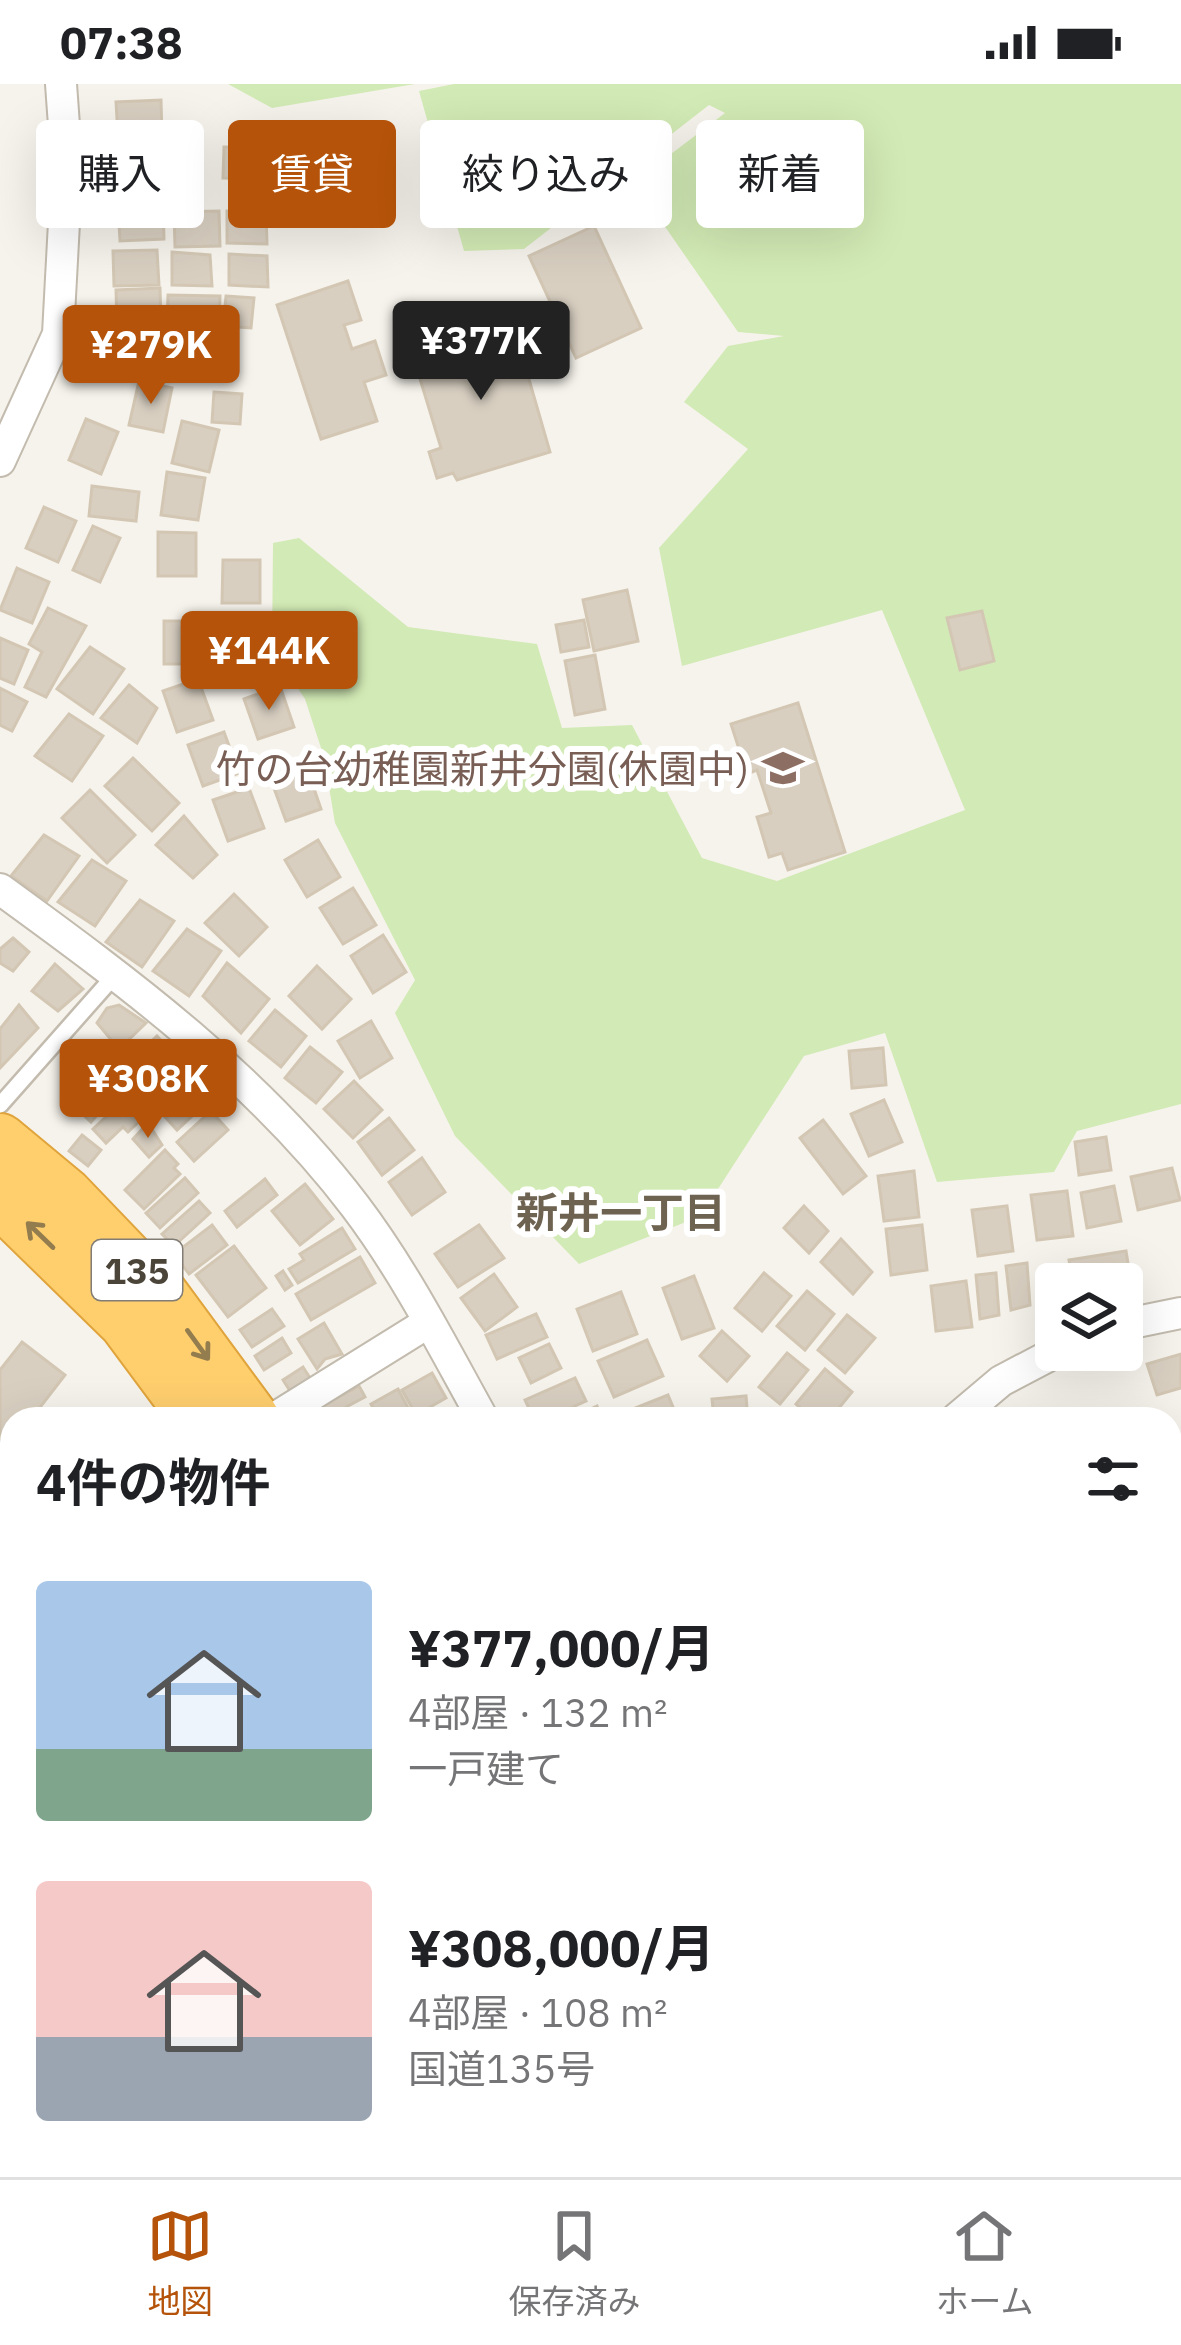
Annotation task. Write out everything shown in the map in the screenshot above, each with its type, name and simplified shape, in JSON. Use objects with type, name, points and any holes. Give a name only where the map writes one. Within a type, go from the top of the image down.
[{"type":"highway","name":"135","points":[[0,1142],[65,1196],[160,1294],[243,1407]]},
{"type":"highway","name":"135","points":[[0,1199],[126,1322],[189,1407]]},
{"type":"street","points":[[0,461],[58,334],[67,167],[61,84]]},
{"type":"street","points":[[0,890],[204,1045],[337,1185],[402,1274],[476,1407]]},
{"type":"street","points":[[1143,1321],[1181,1313]]},
{"type":"street","points":[[292,1407],[429,1322]]},
{"type":"street","points":[[970,1407],[1001,1381],[1035,1363]]},
{"type":"lane","points":[[0,1105],[115,975]]},
{"type":"green space","points":[[228,84],[415,84],[272,108]]},
{"type":"green space","points":[[454,84],[1181,84],[1181,1104],[1077,1131],[1054,1172],[937,1182],[885,1033],[804,1056],[718,1189],[691,1220],[579,1264],[455,1136],[395,1013],[415,980],[335,823],[324,757],[305,699],[272,649],[273,543],[299,538],[408,627],[537,644],[562,728],[632,725],[702,858],[777,881],[965,810],[882,610],[682,666],[659,548],[748,449],[684,402],[728,346],[784,336],[738,332],[666,228],[672,228],[672,153],[696,135],[696,228],[864,228],[864,120],[716,120],[725,113],[709,105],[672,134],[672,120],[427,120],[419,91]]},
{"type":"green space","points":[[458,228],[551,228],[524,249],[464,251]]},
{"type":"building","points":[[161,100],[162,120],[117,120],[116,102]]},
{"type":"building","points":[[224,147],[228,147],[228,178],[223,178]]},
{"type":"building","points":[[204,211],[219,211],[220,246],[175,247],[174,228],[204,228]]},
{"type":"building","points":[[227,211],[228,228],[266,228],[267,244],[227,243]]},
{"type":"building","points":[[119,228],[164,228],[164,239],[120,241]]},
{"type":"building","points":[[595,228],[641,328],[576,358],[529,256]]},
{"type":"building","points":[[157,250],[159,285],[114,286],[113,251]]},
{"type":"building","points":[[172,252],[210,255],[212,286],[172,285]]},
{"type":"building","points":[[229,254],[267,256],[268,287],[229,285]]},
{"type":"building","points":[[348,281],[361,320],[344,325],[352,349],[375,341],[386,375],[364,382],[377,421],[321,439],[277,305]]},
{"type":"building","points":[[160,288],[161,323],[117,324],[116,290]]},
{"type":"building","points":[[168,295],[220,296],[219,327],[167,325]]},
{"type":"building","points":[[226,296],[254,298],[251,328],[223,326]]},
{"type":"building","points":[[513,324],[550,452],[457,480],[453,473],[437,478],[429,452],[441,448],[414,359],[445,350],[442,337],[474,327],[477,335]]},
{"type":"building","points":[[162,330],[163,365],[118,366],[117,332]]},
{"type":"building","points":[[173,332],[201,334],[199,365],[171,362]]},
{"type":"building","points":[[139,381],[172,388],[163,432],[129,425]]},
{"type":"building","points":[[214,392],[242,394],[240,424],[212,422]]},
{"type":"building","points":[[86,419],[118,432],[101,474],[69,460]]},
{"type":"building","points":[[182,421],[219,430],[209,472],[172,463]]},
{"type":"building","points":[[167,472],[205,478],[198,520],[161,515]]},
{"type":"building","points":[[92,486],[139,492],[136,521],[89,516]]},
{"type":"building","points":[[44,507],[76,521],[58,562],[26,548]]},
{"type":"building","points":[[93,526],[120,538],[100,582],[73,570]]},
{"type":"building","points":[[158,532],[196,533],[196,576],[158,576]]},
{"type":"building","points":[[223,560],[260,560],[260,603],[222,603]]},
{"type":"building","points":[[17,568],[49,582],[32,623],[0,610]]},
{"type":"building","points":[[627,590],[638,641],[594,651],[583,600]]},
{"type":"building","points":[[48,608],[86,626],[46,697],[25,687],[42,652],[29,644]]},
{"type":"building","points":[[982,611],[994,661],[960,670],[947,618]]},
{"type":"building","points":[[224,619],[262,619],[262,662],[224,662]]},
{"type":"building","points":[[584,620],[589,647],[561,652],[556,625]]},
{"type":"building","points":[[164,621],[202,621],[202,664],[164,664]]},
{"type":"building","points":[[0,638],[28,650],[14,684],[0,678]]},
{"type":"building","points":[[90,647],[124,669],[93,714],[57,689]]},
{"type":"building","points":[[595,655],[605,709],[575,715],[565,661]]},
{"type":"building","points":[[198,679],[213,720],[177,732],[163,691]]},
{"type":"building","points":[[129,685],[157,708],[137,743],[101,718]]},
{"type":"building","points":[[280,686],[294,727],[258,739],[244,699]]},
{"type":"building","points":[[0,688],[27,702],[12,731],[0,725]]},
{"type":"building","points":[[798,703],[845,852],[788,870],[782,853],[769,857],[757,817],[771,813],[757,770],[747,774],[731,724]]},
{"type":"building","points":[[69,714],[103,736],[72,781],[35,756]]},
{"type":"building","points":[[224,732],[239,773],[203,786],[188,745]]},
{"type":"building","points":[[133,758],[179,803],[152,831],[105,786]]},
{"type":"building","points":[[307,768],[321,809],[286,821],[271,780]]},
{"type":"building","points":[[249,788],[264,828],[228,841],[213,800]]},
{"type":"building","points":[[90,790],[135,835],[107,863],[62,818]]},
{"type":"building","points":[[184,816],[217,855],[193,878],[156,845]]},
{"type":"building","points":[[44,835],[79,856],[47,901],[11,876]]},
{"type":"building","points":[[318,840],[340,877],[307,897],[285,860]]},
{"type":"building","points":[[92,860],[126,881],[95,926],[58,902]]},
{"type":"building","points":[[353,888],[376,925],[343,944],[320,908]]},
{"type":"building","points":[[234,894],[267,927],[239,956],[205,923]]},
{"type":"building","points":[[140,900],[174,921],[142,967],[106,942]]},
{"type":"building","points":[[187,929],[221,951],[189,996],[153,971]]},
{"type":"building","points":[[383,935],[406,972],[373,993],[351,956]]},
{"type":"building","points":[[13,938],[29,952],[13,971],[0,963],[0,949]]},
{"type":"building","points":[[227,963],[269,999],[241,1033],[203,996]]},
{"type":"building","points":[[55,964],[83,989],[58,1011],[32,991]]},
{"type":"building","points":[[317,966],[351,999],[322,1029],[289,996]]},
{"type":"building","points":[[19,1005],[38,1028],[0,1068],[0,1029]]},
{"type":"building","points":[[119,1005],[146,1023],[119,1049],[97,1023],[107,1008]]},
{"type":"building","points":[[275,1010],[306,1036],[281,1067],[249,1041]]},
{"type":"building","points":[[371,1021],[392,1058],[360,1078],[338,1041]]},
{"type":"building","points":[[157,1036],[176,1057],[143,1090],[123,1069]]},
{"type":"building","points":[[310,1047],[342,1072],[316,1103],[285,1078]]},
{"type":"building","points":[[883,1048],[886,1085],[852,1088],[849,1051]]},
{"type":"building","points":[[189,1069],[209,1090],[199,1099],[205,1104],[177,1130],[148,1098],[176,1072],[181,1077]]},
{"type":"building","points":[[354,1081],[382,1110],[353,1138],[324,1109]]},
{"type":"building","points":[[121,1093],[144,1117],[128,1132],[123,1127],[106,1143],[93,1129],[111,1112],[107,1107]]},
{"type":"building","points":[[884,1100],[902,1142],[869,1156],[851,1114]]},
{"type":"building","points":[[86,1103],[99,1113],[91,1122],[79,1111]]},
{"type":"building","points":[[211,1111],[228,1130],[194,1161],[177,1142]]},
{"type":"building","points":[[389,1118],[414,1150],[382,1175],[358,1142]]},
{"type":"building","points":[[823,1120],[866,1176],[843,1194],[800,1138]]},
{"type":"building","points":[[148,1123],[162,1145],[149,1157],[133,1139]]},
{"type":"building","points":[[82,1135],[101,1150],[88,1166],[69,1151]]},
{"type":"building","points":[[1106,1137],[1111,1170],[1079,1175],[1075,1142]]},
{"type":"building","points":[[165,1150],[178,1164],[174,1168],[180,1174],[144,1209],[125,1190]]},
{"type":"building","points":[[422,1158],[445,1192],[412,1215],[389,1182]]},
{"type":"building","points":[[1172,1168],[1180,1200],[1138,1210],[1131,1177]]},
{"type":"building","points":[[914,1171],[919,1217],[884,1221],[878,1176]]},
{"type":"building","points":[[185,1178],[198,1193],[160,1228],[146,1213]]},
{"type":"building","points":[[265,1179],[277,1195],[237,1227],[225,1211]]},
{"type":"building","points":[[305,1184],[333,1219],[300,1245],[272,1211]]},
{"type":"building","points":[[1114,1186],[1121,1221],[1087,1228],[1081,1193]]},
{"type":"building","points":[[1067,1191],[1073,1236],[1037,1240],[1031,1195]]},
{"type":"building","points":[[199,1201],[210,1213],[174,1246],[162,1234]]},
{"type":"building","points":[[804,1206],[828,1231],[809,1253],[784,1228]]},
{"type":"building","points":[[1007,1206],[1013,1251],[978,1256],[972,1210]]},
{"type":"building","points":[[212,1225],[227,1245],[189,1274],[174,1254]]},
{"type":"building","points":[[479,1225],[504,1258],[458,1287],[435,1254]]},
{"type":"building","points":[[922,1225],[927,1270],[891,1275],[886,1229]]},
{"type":"building","points":[[342,1228],[355,1249],[298,1283],[289,1269],[304,1260],[300,1254]]},
{"type":"building","points":[[841,1239],[872,1272],[853,1294],[821,1262]]},
{"type":"building","points":[[234,1246],[266,1288],[228,1317],[196,1275]]},
{"type":"building","points":[[1126,1251],[1128,1263],[1070,1263]]},
{"type":"building","points":[[360,1257],[375,1283],[311,1320],[296,1294]]},
{"type":"building","points":[[1027,1263],[1030,1305],[1011,1310],[1006,1266]]},
{"type":"building","points":[[283,1271],[292,1285],[285,1290],[276,1276]]},
{"type":"building","points":[[764,1273],[791,1296],[762,1331],[735,1308]]},
{"type":"building","points":[[996,1273],[999,1315],[980,1319],[976,1275]]},
{"type":"building","points":[[494,1274],[517,1307],[485,1331],[461,1298]]},
{"type":"building","points":[[694,1276],[714,1328],[682,1339],[663,1288]]},
{"type":"building","points":[[966,1281],[972,1327],[936,1331],[931,1286]]},
{"type":"building","points":[[807,1291],[834,1314],[805,1350],[777,1326]]},
{"type":"building","points":[[621,1292],[637,1334],[593,1351],[577,1309]]},
{"type":"building","points":[[272,1309],[284,1326],[252,1347],[240,1330]]},
{"type":"building","points":[[536,1314],[547,1337],[497,1359],[486,1335]]},
{"type":"building","points":[[847,1315],[875,1338],[845,1373],[818,1350]]},
{"type":"building","points":[[324,1323],[342,1354],[325,1359],[317,1369],[298,1339]]},
{"type":"building","points":[[722,1331],[749,1356],[727,1381],[700,1356]]},
{"type":"building","points":[[282,1338],[291,1353],[264,1370],[255,1356]]},
{"type":"building","points":[[647,1340],[663,1376],[614,1397],[598,1361]]},
{"type":"building","points":[[22,1342],[65,1375],[40,1407],[0,1407],[0,1370]]},
{"type":"building","points":[[549,1344],[561,1368],[531,1383],[519,1358]]},
{"type":"building","points":[[787,1353],[808,1370],[780,1404],[759,1387]]},
{"type":"building","points":[[1181,1354],[1181,1388],[1157,1395],[1147,1364]]},
{"type":"building","points":[[303,1367],[310,1378],[290,1391],[283,1380]]},
{"type":"building","points":[[825,1369],[852,1392],[840,1407],[796,1404]]},
{"type":"building","points":[[432,1373],[446,1398],[430,1407],[412,1407],[402,1390]]},
{"type":"building","points":[[575,1378],[586,1401],[573,1407],[528,1407],[525,1400]]},
{"type":"building","points":[[359,1386],[365,1397],[346,1407],[321,1407]]},
{"type":"building","points":[[398,1389],[408,1407],[373,1407]]},
{"type":"building","points":[[668,1395],[673,1407],[638,1407]]},
{"type":"building","points":[[746,1396],[747,1407],[713,1407],[712,1399]]},
{"type":"place","name":"竹の台幼稚園新井分園(休園中)","points":[[783,768]]},
{"type":"district","name":"新井一丁目","points":[[621,1212]]}]
